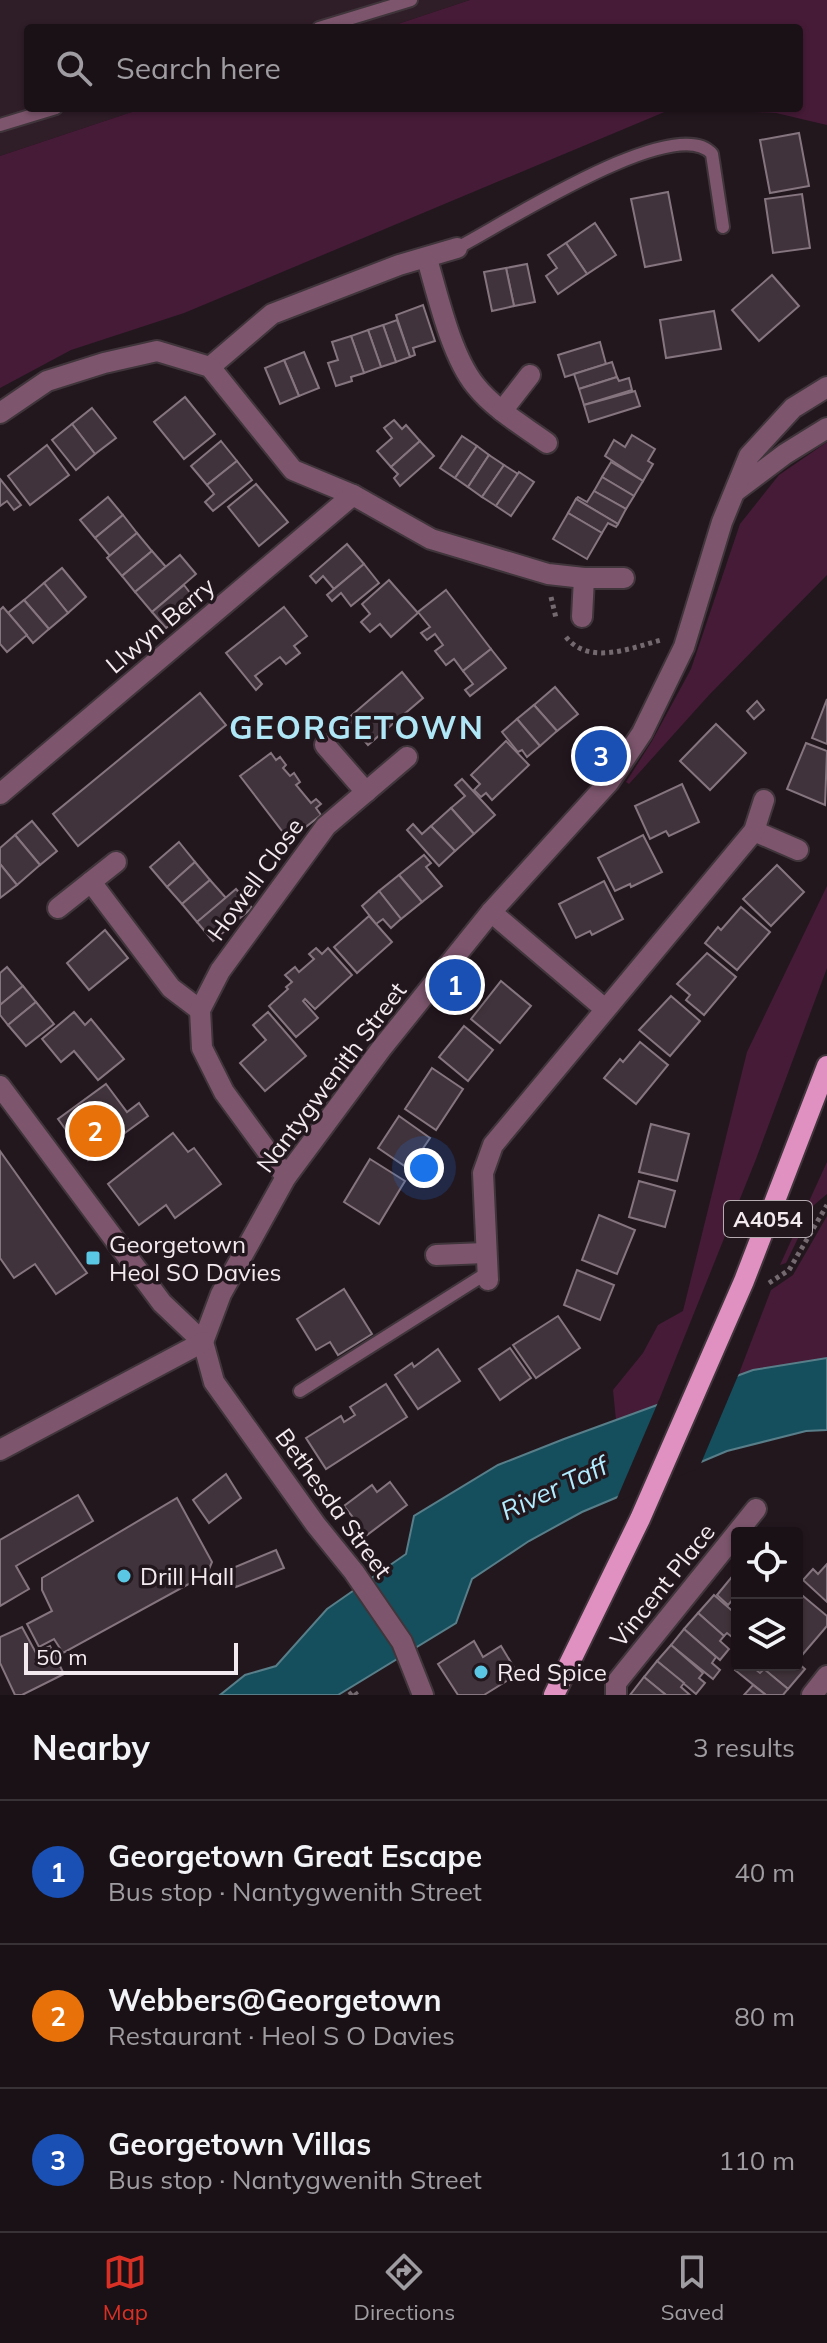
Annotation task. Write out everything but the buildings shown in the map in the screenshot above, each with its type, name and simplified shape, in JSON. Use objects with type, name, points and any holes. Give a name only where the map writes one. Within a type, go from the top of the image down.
[{"type":"main road","name":"A4054","points":[[554,1695],[640,1519],[744,1281],[827,1066]]},
{"type":"street","points":[[210,367],[272,314],[399,265],[457,248]]},
{"type":"street","points":[[427,259],[452,341],[474,384],[502,411],[547,443]]},
{"type":"street","points":[[0,413],[47,381],[157,351],[210,367],[293,470],[353,495],[431,539],[548,574],[624,578]]},
{"type":"street","points":[[502,411],[530,375]]},
{"type":"street","name":"Nantygwenith Street","points":[[203,1342],[221,1294],[286,1177],[381,1049],[491,912],[609,782],[642,733],[684,647],[722,522],[749,456],[793,408],[827,387]]},
{"type":"street","name":"Nantygwenith Street","points":[[737,490],[785,454],[827,428]]},
{"type":"street","name":"Llwyn Berry","points":[[0,794],[353,495]]},
{"type":"street","points":[[582,617],[584,578]]},
{"type":"street","points":[[325,745],[366,792]]},
{"type":"street","name":"Howell Close","points":[[200,1010],[220,971],[326,826],[407,757]]},
{"type":"street","points":[[436,1255],[487,1269],[483,1173],[493,1145],[754,831],[764,800]]},
{"type":"street","points":[[754,831],[798,850]]},
{"type":"street","points":[[58,908],[116,862]]},
{"type":"street","points":[[91,882],[171,988],[200,1010],[202,1048],[224,1092],[286,1177]]},
{"type":"street","points":[[491,912],[605,1009]]},
{"type":"street","points":[[0,1086],[162,1303],[203,1342],[0,1450]]},
{"type":"street","name":"Bethesda Street","points":[[203,1342],[214,1382],[402,1642],[423,1695]]},
{"type":"street","name":"Vincent Place","points":[[616,1695],[616,1683],[756,1509]]},
{"type":"street","points":[[812,1695],[827,1676]]},
{"type":"lane","points":[[332,24],[411,0]]},
{"type":"lane","points":[[0,125],[43,112]]},
{"type":"lane","points":[[457,248],[592,174],[643,154],[689,143],[705,146],[712,154],[723,227]]},
{"type":"lane","points":[[300,1391],[487,1269]]},
{"type":"path","points":[[770,1281],[789,1270],[827,1205]]},
{"type":"path","points":[[349,1695],[354,1691],[357,1695]]},
{"type":"shaded area","points":[[0,0],[470,0],[398,24],[24,24],[24,112],[132,112],[0,156]]},
{"type":"shaded area","points":[[470,0],[827,0],[827,125],[776,113],[756,112],[803,112],[803,24],[398,24]]},
{"type":"shaded area","points":[[132,112],[664,112],[184,313],[71,350],[0,388],[0,156]]},
{"type":"shaded area","points":[[827,442],[827,575],[709,695],[629,784],[626,782],[691,669],[740,524],[779,475]]},
{"type":"shaded area","points":[[827,886],[827,968],[756,1159],[657,1405],[616,1420],[613,1390],[643,1353],[658,1325],[683,1311],[747,1052]]},
{"type":"shaded area","points":[[827,1162],[827,1194],[814,1205],[786,1263],[780,1265]]},
{"type":"shaded area","points":[[827,1216],[827,1358],[753,1370],[738,1376],[771,1290],[793,1275]]},
{"type":"water","name":"River Taff","points":[[827,1358],[827,1430],[806,1431],[727,1451],[582,1512],[529,1541],[472,1579],[456,1623],[338,1695],[220,1695],[245,1675],[276,1666],[327,1609],[406,1554],[414,1516],[498,1465],[753,1370]]},
{"type":"pier","points":[[740,1371],[699,1468],[615,1503],[659,1400]]},
{"type":"place","name":"Georgetown Villas","points":[[601,756]]},
{"type":"place","name":"Georgetown Great Escape","points":[[455,985]]},
{"type":"place","name":"Webbers@Georgetown","points":[[95,1131]]},
{"type":"place","name":"Georgetown Heol SO Davies","points":[[93,1258]]},
{"type":"place","name":"Drill Hall","points":[[124,1576]]},
{"type":"place","name":"Red Spice","points":[[481,1672]]},
{"type":"district","name":"GEORGETOWN","points":[[357,727]]}]
